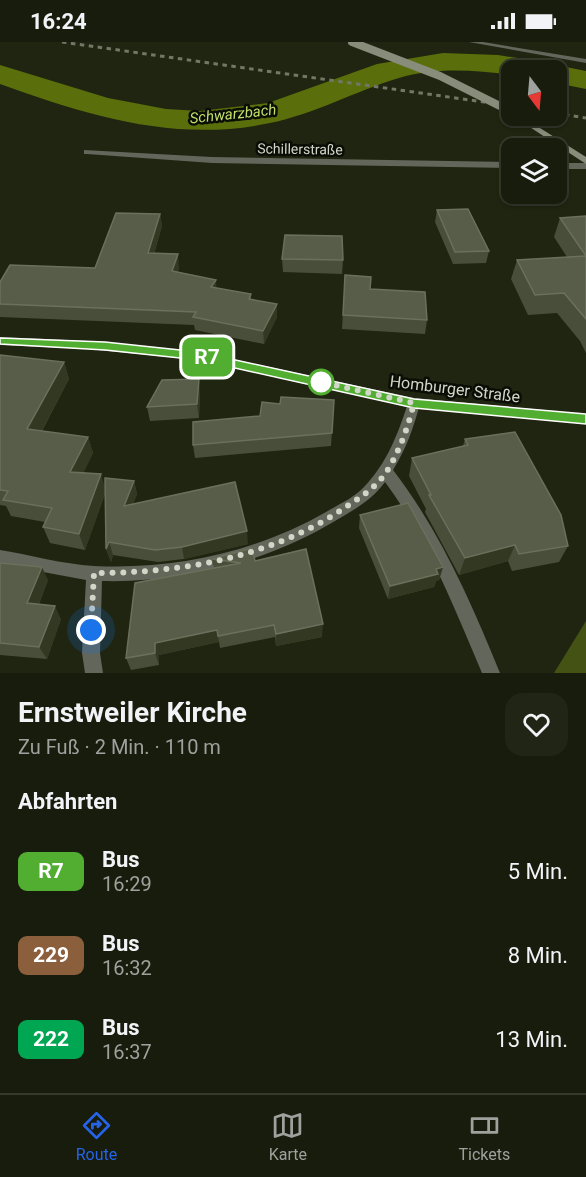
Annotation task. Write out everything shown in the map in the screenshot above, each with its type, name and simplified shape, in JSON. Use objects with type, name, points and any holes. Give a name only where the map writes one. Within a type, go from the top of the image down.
[{"type":"main road","points":[[352,42],[440,76],[501,106]]},
{"type":"main road","points":[[533,126],[556,140],[586,164]]},
{"type":"main road","name":"Homburger Straße","points":[[0,341],[129,348],[199,356],[414,403],[586,419]]},
{"type":"street","points":[[472,42],[586,61]]},
{"type":"street","name":"Schillerstraße","points":[[87,152],[244,161],[501,165]]},
{"type":"street","points":[[567,165],[586,164]]},
{"type":"street","points":[[0,557],[94,573],[136,573],[190,567],[234,557],[285,540],[328,519],[367,494],[386,472],[406,432],[414,403]]},
{"type":"street","points":[[386,472],[406,495],[423,526],[491,673]]},
{"type":"street","points":[[94,573],[91,630],[94,673]]},
{"type":"green space","points":[[586,621],[586,673],[554,673]]},
{"type":"building","points":[[468,209],[489,251],[455,252],[437,210]]},
{"type":"building","points":[[116,213],[160,214],[148,253],[178,254],[172,271],[216,280],[211,287],[251,294],[249,299],[277,304],[263,331],[193,317],[196,312],[0,304],[0,282],[10,265],[95,268]]},
{"type":"building","points":[[586,216],[586,256],[560,218]]},
{"type":"building","points":[[285,235],[342,236],[343,260],[282,259]]},
{"type":"building","points":[[586,256],[586,319],[564,293],[535,295],[517,260]]},
{"type":"building","points":[[345,275],[371,277],[370,289],[425,292],[427,320],[343,315]]},
{"type":"building","points":[[0,355],[64,362],[27,429],[88,437],[70,472],[101,474],[79,534],[43,527],[52,508],[3,500],[8,491],[0,490]]},
{"type":"building","points":[[199,379],[197,404],[147,407],[162,380]]},
{"type":"building","points":[[281,397],[334,400],[332,433],[193,445],[193,422],[260,416],[262,402],[280,404]]},
{"type":"building","points":[[515,432],[561,515],[568,546],[519,554],[515,545],[465,558],[429,495],[431,495],[412,458],[468,445],[465,439]]},
{"type":"building","points":[[105,478],[134,481],[124,506],[235,482],[247,531],[182,547],[155,550],[109,542],[106,549]]},
{"type":"building","points":[[408,503],[443,567],[436,569],[438,574],[390,586],[360,515]]},
{"type":"building","points":[[252,548],[255,561],[306,549],[323,624],[276,634],[274,625],[218,636],[217,630],[155,643],[155,653],[126,658],[135,583],[241,563],[212,559]]},
{"type":"building","points":[[0,563],[42,567],[27,603],[55,606],[39,647],[0,643]]},
{"type":"waterway","name":"Schwarzbach","points":[[0,74],[68,97],[133,114],[200,121],[234,119],[271,113],[301,104],[358,81],[407,66],[443,62],[501,64]]},
{"type":"waterway","name":"Schwarzbach","points":[[567,76],[586,80]]},
{"type":"railway","points":[[62,42],[501,104]]},
{"type":"railway","points":[[567,115],[586,118]]},
{"type":"bus line","name":"R7","points":[[0,341],[139,348],[199,356],[414,403],[586,419]]},
{"type":"route","points":[[91,630],[94,573],[136,573],[190,567],[234,557],[285,540],[328,519],[367,494],[386,472],[406,432],[414,403],[321,382]]}]
